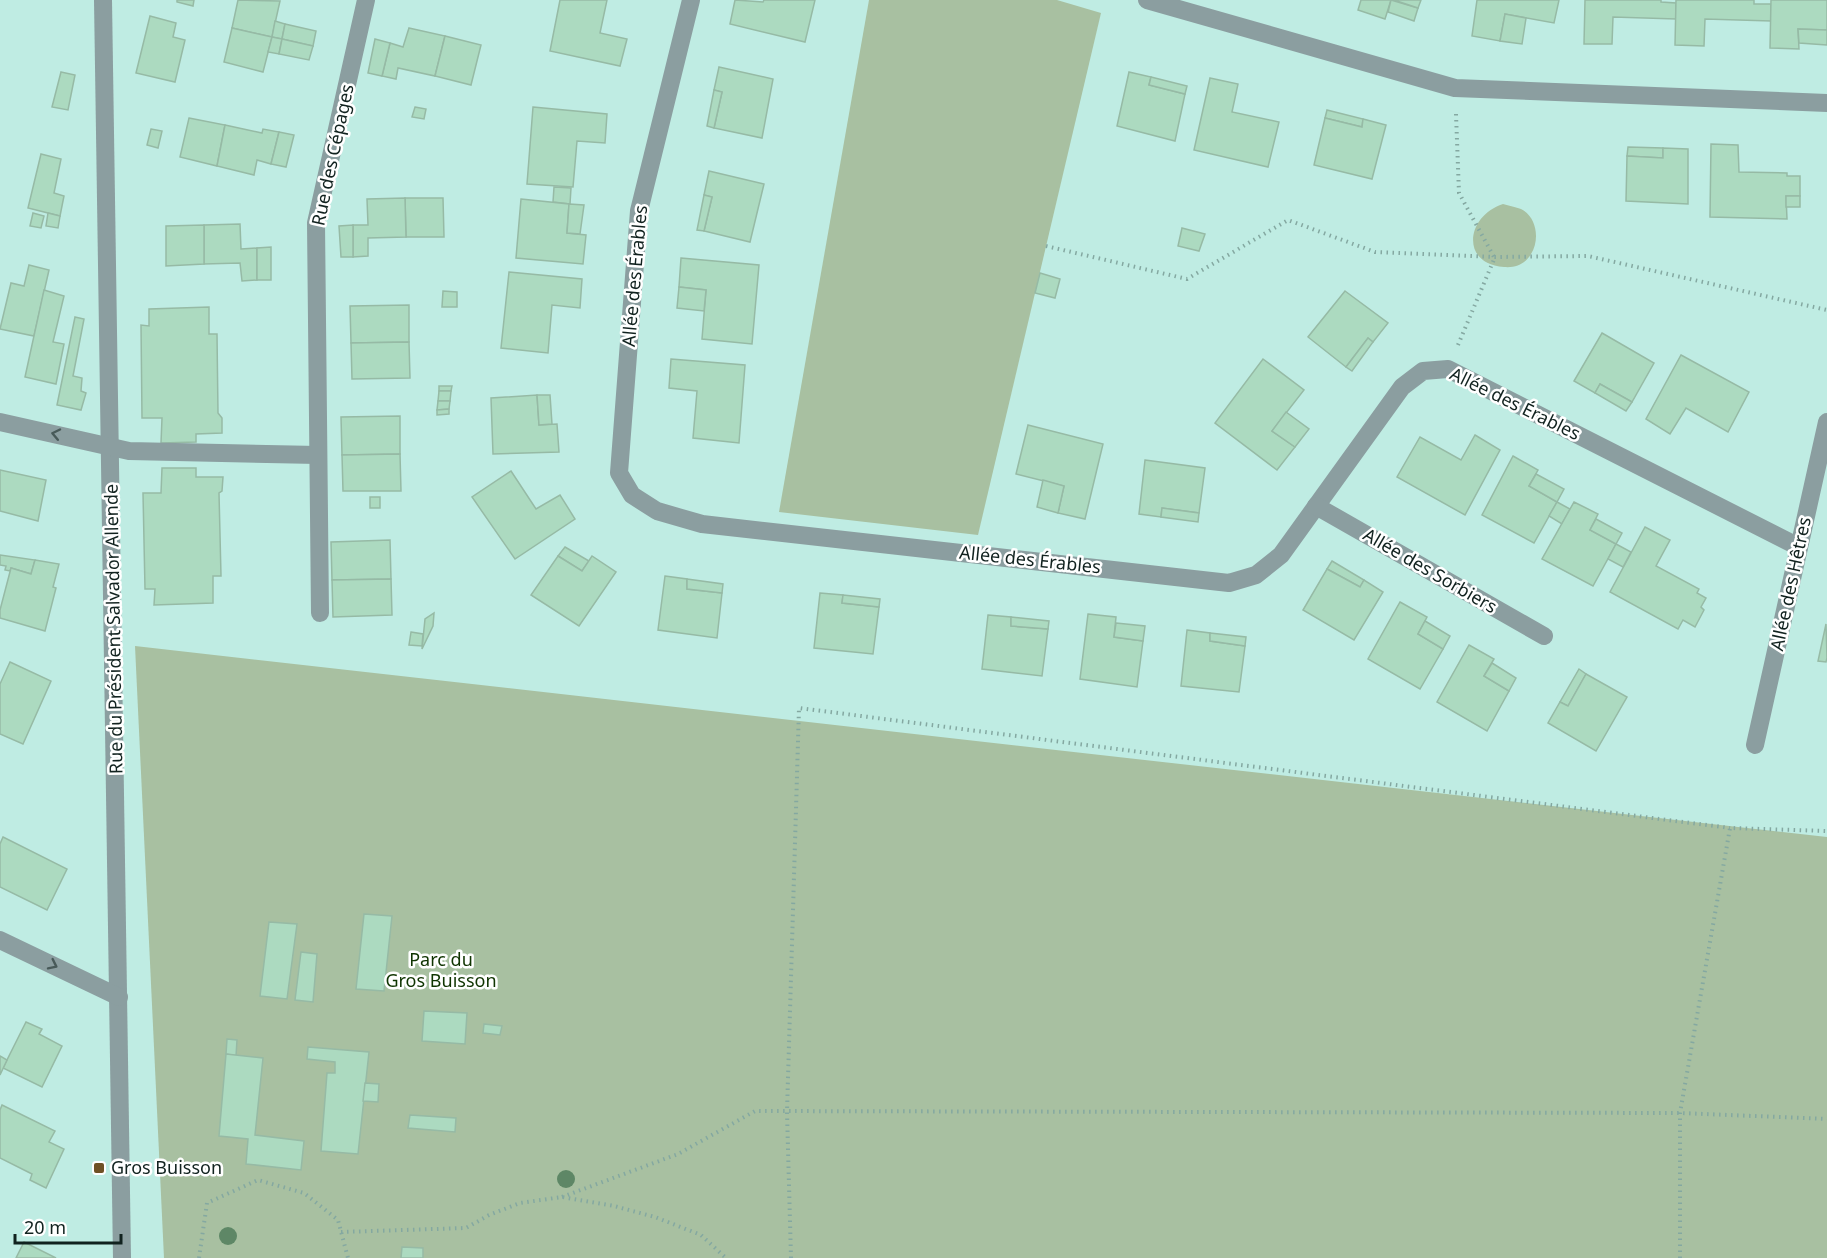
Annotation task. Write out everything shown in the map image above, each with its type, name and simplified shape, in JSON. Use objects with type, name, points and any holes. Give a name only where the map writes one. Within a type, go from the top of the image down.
[{"type":"street","name":"Rue du Président Salvador Allende","points":[[103,0],[122,1258]]},
{"type":"street","name":"Rue des Cépages","points":[[320,613],[316,223],[366,0]]},
{"type":"street","name":"Allée des Érables","points":[[691,0],[639,211],[619,472],[632,495],[657,511],[702,524],[1229,583],[1256,575],[1281,555],[1402,387],[1423,371],[1448,369],[1799,547]]},
{"type":"street","points":[[1147,0],[1455,88],[1827,103]]},
{"type":"street","points":[[0,422],[129,451],[318,455]]},
{"type":"street","name":"Allée des Hêtres","points":[[1755,745],[1827,422]]},
{"type":"street","name":"Allée des Sorbiers","points":[[1316,506],[1544,636]]},
{"type":"street","points":[[0,940],[118,997]]},
{"type":"path","points":[[1455,88],[1459,193],[1495,257]]},
{"type":"path","points":[[1046,246],[1187,279],[1288,220],[1375,252],[1495,257],[1588,256],[1827,310]]},
{"type":"path","points":[[1448,369],[1495,257]]},
{"type":"path","points":[[790,1258],[787,1112],[799,708],[1730,828],[1827,831]]},
{"type":"path","points":[[1680,1258],[1680,1113],[1730,828]]},
{"type":"path","points":[[341,1232],[466,1228],[489,1215],[520,1203],[562,1197],[678,1154],[755,1111],[1680,1113],[1827,1119]]},
{"type":"path","points":[[199,1258],[207,1203],[258,1180],[304,1193],[338,1220],[348,1258]]},
{"type":"path","points":[[562,1197],[614,1206],[655,1217],[700,1234],[726,1258]]},
{"type":"green space","points":[[869,0],[1057,0],[1101,13],[978,535],[779,512]]},
{"type":"green space","points":[[1503,204],[1521,209],[1531,217],[1536,236],[1534,248],[1529,257],[1520,265],[1512,267],[1490,264],[1480,258],[1473,239],[1475,228],[1481,218]]},
{"type":"green space","name":"Parc du Gros Buisson","points":[[135,646],[1827,837],[1827,1258],[164,1258]]},
{"type":"building","points":[[177,0],[194,0],[193,6],[177,2]]},
{"type":"building","points":[[238,0],[280,1],[272,37],[232,28]]},
{"type":"building","points":[[560,0],[607,0],[600,33],[627,39],[620,66],[550,51]]},
{"type":"building","points":[[735,0],[763,2],[764,0],[815,0],[805,42],[730,24]]},
{"type":"building","points":[[1361,0],[1391,0],[1385,19],[1358,10]]},
{"type":"building","points":[[1391,0],[1418,8],[1414,21],[1388,12]]},
{"type":"building","points":[[1394,0],[1421,0],[1418,8]]},
{"type":"building","points":[[1477,0],[1559,0],[1554,23],[1505,14],[1500,41],[1472,36]]},
{"type":"building","points":[[1585,0],[1661,0],[1661,2],[1676,3],[1676,19],[1613,17],[1612,44],[1584,44]]},
{"type":"building","points":[[1676,0],[1754,0],[1754,4],[1771,4],[1771,21],[1705,19],[1704,46],[1675,45]]},
{"type":"building","points":[[1771,0],[1827,0],[1827,30],[1798,29],[1799,49],[1770,48]]},
{"type":"building","points":[[1505,14],[1526,18],[1522,44],[1500,41]]},
{"type":"building","points":[[150,16],[176,23],[173,37],[185,40],[175,82],[136,73]]},
{"type":"building","points":[[275,21],[285,24],[282,39],[272,37]]},
{"type":"building","points":[[285,24],[316,31],[313,46],[282,39]]},
{"type":"building","points":[[232,28],[272,37],[263,72],[224,62]]},
{"type":"building","points":[[409,28],[445,36],[435,76],[398,68],[396,79],[382,76],[390,43],[403,47]]},
{"type":"building","points":[[1798,29],[1827,30],[1827,45],[1799,43]]},
{"type":"building","points":[[445,36],[481,45],[471,85],[435,76]]},
{"type":"building","points":[[272,37],[282,39],[279,54],[268,52]]},
{"type":"building","points":[[282,39],[313,46],[309,60],[279,54]]},
{"type":"building","points":[[375,39],[390,43],[382,76],[368,73]]},
{"type":"building","points":[[719,67],[773,79],[762,138],[714,128],[722,92],[714,90]]},
{"type":"building","points":[[61,72],[75,75],[68,110],[52,107]]},
{"type":"building","points":[[1129,72],[1151,77],[1149,85],[1185,94],[1175,141],[1117,126]]},
{"type":"building","points":[[1151,77],[1187,86],[1185,94],[1149,85]]},
{"type":"building","points":[[1210,78],[1238,84],[1232,112],[1279,122],[1268,167],[1194,150]]},
{"type":"building","points":[[714,90],[722,92],[714,128],[707,126]]},
{"type":"building","points":[[415,107],[426,109],[424,119],[412,117]]},
{"type":"building","points":[[533,107],[607,114],[605,143],[577,141],[573,187],[527,184]]},
{"type":"building","points":[[1327,110],[1363,119],[1362,127],[1325,118]]},
{"type":"building","points":[[189,118],[225,125],[217,166],[180,157]]},
{"type":"building","points":[[1325,118],[1362,127],[1363,119],[1386,125],[1372,179],[1314,165]]},
{"type":"building","points":[[225,125],[262,133],[263,129],[279,132],[271,164],[257,160],[254,175],[217,166]]},
{"type":"building","points":[[151,129],[162,131],[158,148],[147,145]]},
{"type":"building","points":[[279,132],[294,135],[286,167],[271,164]]},
{"type":"building","points":[[1711,144],[1738,145],[1739,172],[1787,173],[1787,176],[1800,176],[1800,196],[1786,196],[1787,219],[1710,217]]},
{"type":"building","points":[[1628,147],[1663,148],[1663,158],[1627,156]]},
{"type":"building","points":[[1663,148],[1688,149],[1688,204],[1626,201],[1627,156],[1663,158]]},
{"type":"building","points":[[41,154],[61,159],[54,193],[64,196],[60,216],[28,208]]},
{"type":"building","points":[[709,171],[764,184],[750,242],[704,231],[712,197],[704,195]]},
{"type":"building","points":[[554,187],[571,188],[570,204],[553,202]]},
{"type":"building","points":[[704,195],[712,197],[704,231],[697,230]]},
{"type":"building","points":[[1786,196],[1800,196],[1800,207],[1786,207]]},
{"type":"building","points":[[405,198],[443,198],[444,237],[406,237]]},
{"type":"building","points":[[405,198],[406,237],[368,238],[368,256],[353,257],[353,225],[368,225],[367,199]]},
{"type":"building","points":[[521,199],[569,204],[567,233],[586,235],[583,264],[516,258]]},
{"type":"building","points":[[569,204],[584,205],[580,234],[567,233]]},
{"type":"building","points":[[33,213],[44,216],[41,228],[30,226]]},
{"type":"building","points":[[48,213],[60,216],[58,228],[46,226]]},
{"type":"building","points":[[240,224],[241,249],[257,248],[257,280],[242,281],[240,263],[204,264],[204,225]]},
{"type":"building","points":[[204,225],[204,264],[166,266],[166,226]]},
{"type":"building","points":[[353,225],[353,257],[341,257],[339,226]]},
{"type":"building","points":[[1182,228],[1205,234],[1199,251],[1178,246]]},
{"type":"building","points":[[271,247],[271,280],[257,280],[257,248]]},
{"type":"building","points":[[681,258],[759,265],[752,344],[702,339],[706,290],[679,287]]},
{"type":"building","points":[[29,265],[49,270],[34,336],[0,329],[11,283],[24,286]]},
{"type":"building","points":[[509,272],[582,279],[580,308],[552,305],[548,353],[501,348]]},
{"type":"building","points":[[1040,273],[1060,279],[1055,298],[1035,293]]},
{"type":"building","points":[[679,287],[706,290],[704,311],[677,308]]},
{"type":"building","points":[[44,290],[64,296],[53,342],[64,344],[56,384],[25,377]]},
{"type":"building","points":[[443,291],[457,292],[457,307],[442,307]]},
{"type":"building","points":[[1345,291],[1388,323],[1373,342],[1368,338],[1346,367],[1308,337]]},
{"type":"building","points":[[409,305],[409,342],[351,343],[350,306]]},
{"type":"building","points":[[209,307],[209,334],[217,334],[218,413],[222,418],[222,433],[196,434],[196,442],[161,443],[162,418],[142,418],[141,325],[149,326],[149,309]]},
{"type":"building","points":[[75,317],[84,319],[73,376],[82,378],[81,391],[86,393],[81,410],[57,405]]},
{"type":"building","points":[[1602,333],[1654,363],[1632,402],[1600,384],[1595,393],[1574,381]]},
{"type":"building","points":[[1368,338],[1373,342],[1352,371],[1346,367]]},
{"type":"building","points":[[409,342],[410,378],[352,379],[351,343]]},
{"type":"building","points":[[1681,355],[1749,392],[1728,432],[1686,408],[1670,434],[1646,419]]},
{"type":"building","points":[[671,359],[745,365],[739,443],[693,438],[697,391],[669,388]]},
{"type":"building","points":[[1263,359],[1304,390],[1272,431],[1295,447],[1277,470],[1215,423]]},
{"type":"building","points":[[1600,384],[1632,402],[1626,411],[1595,393]]},
{"type":"building","points":[[439,386],[452,386],[451,391],[439,391]]},
{"type":"building","points":[[439,391],[451,391],[450,401],[438,401]]},
{"type":"building","points":[[537,395],[539,425],[557,424],[559,452],[493,454],[491,398]]},
{"type":"building","points":[[537,395],[550,395],[552,424],[539,425]]},
{"type":"building","points":[[438,401],[450,401],[449,409],[437,410]]},
{"type":"building","points":[[449,409],[449,414],[437,415],[437,410]]},
{"type":"building","points":[[1286,412],[1309,429],[1295,447],[1272,431]]},
{"type":"building","points":[[400,416],[400,454],[342,455],[341,417]]},
{"type":"building","points":[[1028,425],[1103,444],[1085,519],[1058,513],[1064,486],[1016,474]]},
{"type":"building","points":[[1475,435],[1500,450],[1465,515],[1397,477],[1420,437],[1461,460]]},
{"type":"building","points":[[400,454],[401,491],[343,491],[342,455]]},
{"type":"building","points":[[1513,456],[1538,470],[1529,486],[1557,502],[1534,543],[1482,515]]},
{"type":"building","points":[[1145,460],[1205,468],[1199,513],[1162,508],[1161,517],[1139,514]]},
{"type":"building","points":[[162,468],[196,468],[196,477],[223,477],[222,491],[219,493],[221,576],[213,576],[213,603],[154,605],[155,589],[145,589],[143,493],[161,493]]},
{"type":"building","points":[[0,470],[46,480],[38,521],[0,511]]},
{"type":"building","points":[[511,471],[536,509],[560,495],[575,519],[515,559],[472,497]]},
{"type":"building","points":[[1536,474],[1564,489],[1557,502],[1529,486]]},
{"type":"building","points":[[1043,480],[1064,486],[1058,513],[1037,507]]},
{"type":"building","points":[[370,497],[380,497],[380,508],[370,508]]},
{"type":"building","points":[[1557,502],[1570,509],[1562,524],[1549,516]]},
{"type":"building","points":[[1574,502],[1598,514],[1590,530],[1616,544],[1593,586],[1542,559]]},
{"type":"building","points":[[1162,508],[1199,513],[1198,522],[1161,517]]},
{"type":"building","points":[[1596,519],[1622,533],[1616,544],[1590,530]]},
{"type":"building","points":[[1645,527],[1670,540],[1656,566],[1699,589],[1697,593],[1706,598],[1701,607],[1704,610],[1695,627],[1683,620],[1678,629],[1610,592]]},
{"type":"building","points":[[390,540],[391,579],[332,580],[331,542]]},
{"type":"building","points":[[1616,544],[1631,552],[1623,567],[1608,559]]},
{"type":"building","points":[[565,547],[589,561],[582,571],[558,556]]},
{"type":"building","points":[[0,555],[35,560],[31,574],[11,568],[10,571],[5,570],[6,566],[0,565]]},
{"type":"building","points":[[558,556],[582,571],[592,556],[616,572],[579,626],[531,595]]},
{"type":"building","points":[[35,560],[59,564],[53,587],[56,588],[45,631],[0,618],[11,568],[31,574]]},
{"type":"building","points":[[1332,561],[1364,580],[1360,587],[1327,569]]},
{"type":"building","points":[[1327,569],[1360,587],[1364,580],[1383,592],[1354,640],[1303,610]]},
{"type":"building","points":[[665,576],[687,579],[687,589],[722,593],[717,638],[658,630]]},
{"type":"building","points":[[391,579],[392,615],[333,617],[332,580]]},
{"type":"building","points":[[687,579],[723,584],[722,593],[687,589]]},
{"type":"building","points":[[820,593],[843,595],[842,603],[879,607],[873,654],[814,648]]},
{"type":"building","points":[[843,595],[880,599],[879,607],[842,603]]},
{"type":"building","points":[[1400,602],[1427,617],[1418,634],[1443,649],[1420,689],[1368,659]]},
{"type":"building","points":[[434,613],[433,626],[422,649],[425,619]]},
{"type":"building","points":[[1088,614],[1116,617],[1114,637],[1143,641],[1137,687],[1080,679]]},
{"type":"building","points":[[988,615],[1011,617],[1011,626],[1048,629],[1042,676],[982,669]]},
{"type":"building","points":[[1011,617],[1049,621],[1048,629],[1011,626]]},
{"type":"building","points":[[1425,621],[1450,636],[1443,649],[1418,634]]},
{"type":"building","points":[[1116,623],[1145,626],[1143,641],[1114,637]]},
{"type":"building","points":[[1826,624],[1827,658],[1826,662],[1818,661]]},
{"type":"building","points":[[1187,630],[1210,633],[1210,641],[1245,646],[1239,692],[1181,686]]},
{"type":"building","points":[[411,632],[423,634],[422,646],[409,645]]},
{"type":"building","points":[[1210,633],[1246,637],[1245,646],[1210,641]]},
{"type":"building","points":[[1469,645],[1494,659],[1484,676],[1509,691],[1487,731],[1437,702]]},
{"type":"building","points":[[10,662],[51,681],[23,744],[0,734],[0,684]]},
{"type":"building","points":[[1492,663],[1516,678],[1509,691],[1484,676]]},
{"type":"building","points":[[1579,669],[1586,674],[1568,706],[1560,702]]},
{"type":"building","points":[[1586,674],[1627,697],[1596,751],[1548,723],[1560,702],[1568,706]]},
{"type":"building","points":[[3,837],[67,869],[47,910],[0,887],[0,844]]},
{"type":"building","points":[[364,914],[392,916],[384,991],[356,989]]},
{"type":"building","points":[[269,922],[297,924],[287,999],[260,996]]},
{"type":"building","points":[[301,952],[317,954],[313,1002],[295,1000]]},
{"type":"building","points":[[424,1011],[467,1013],[465,1044],[422,1041]]},
{"type":"building","points":[[26,1022],[42,1029],[39,1034],[62,1046],[42,1087],[3,1068]]},
{"type":"building","points":[[484,1024],[502,1026],[500,1035],[483,1033]]},
{"type":"building","points":[[227,1039],[237,1040],[236,1056],[226,1054]]},
{"type":"building","points":[[308,1047],[369,1052],[358,1154],[321,1151],[327,1073],[335,1073],[335,1062],[307,1059]]},
{"type":"building","points":[[226,1054],[263,1058],[255,1135],[304,1141],[301,1170],[246,1164],[248,1139],[219,1136]]},
{"type":"building","points":[[0,1056],[7,1060],[0,1075]]},
{"type":"building","points":[[365,1083],[379,1084],[378,1102],[363,1101]]},
{"type":"building","points":[[2,1105],[55,1131],[49,1142],[64,1149],[46,1188],[30,1180],[32,1174],[0,1158],[0,1110]]},
{"type":"building","points":[[410,1115],[456,1118],[455,1132],[408,1128]]},
{"type":"building","points":[[24,1242],[56,1258],[16,1258]]},
{"type":"building","points":[[402,1247],[423,1248],[423,1258],[401,1258]]},
{"type":"place","name":"Gros Buisson","points":[[99,1168]]}]
